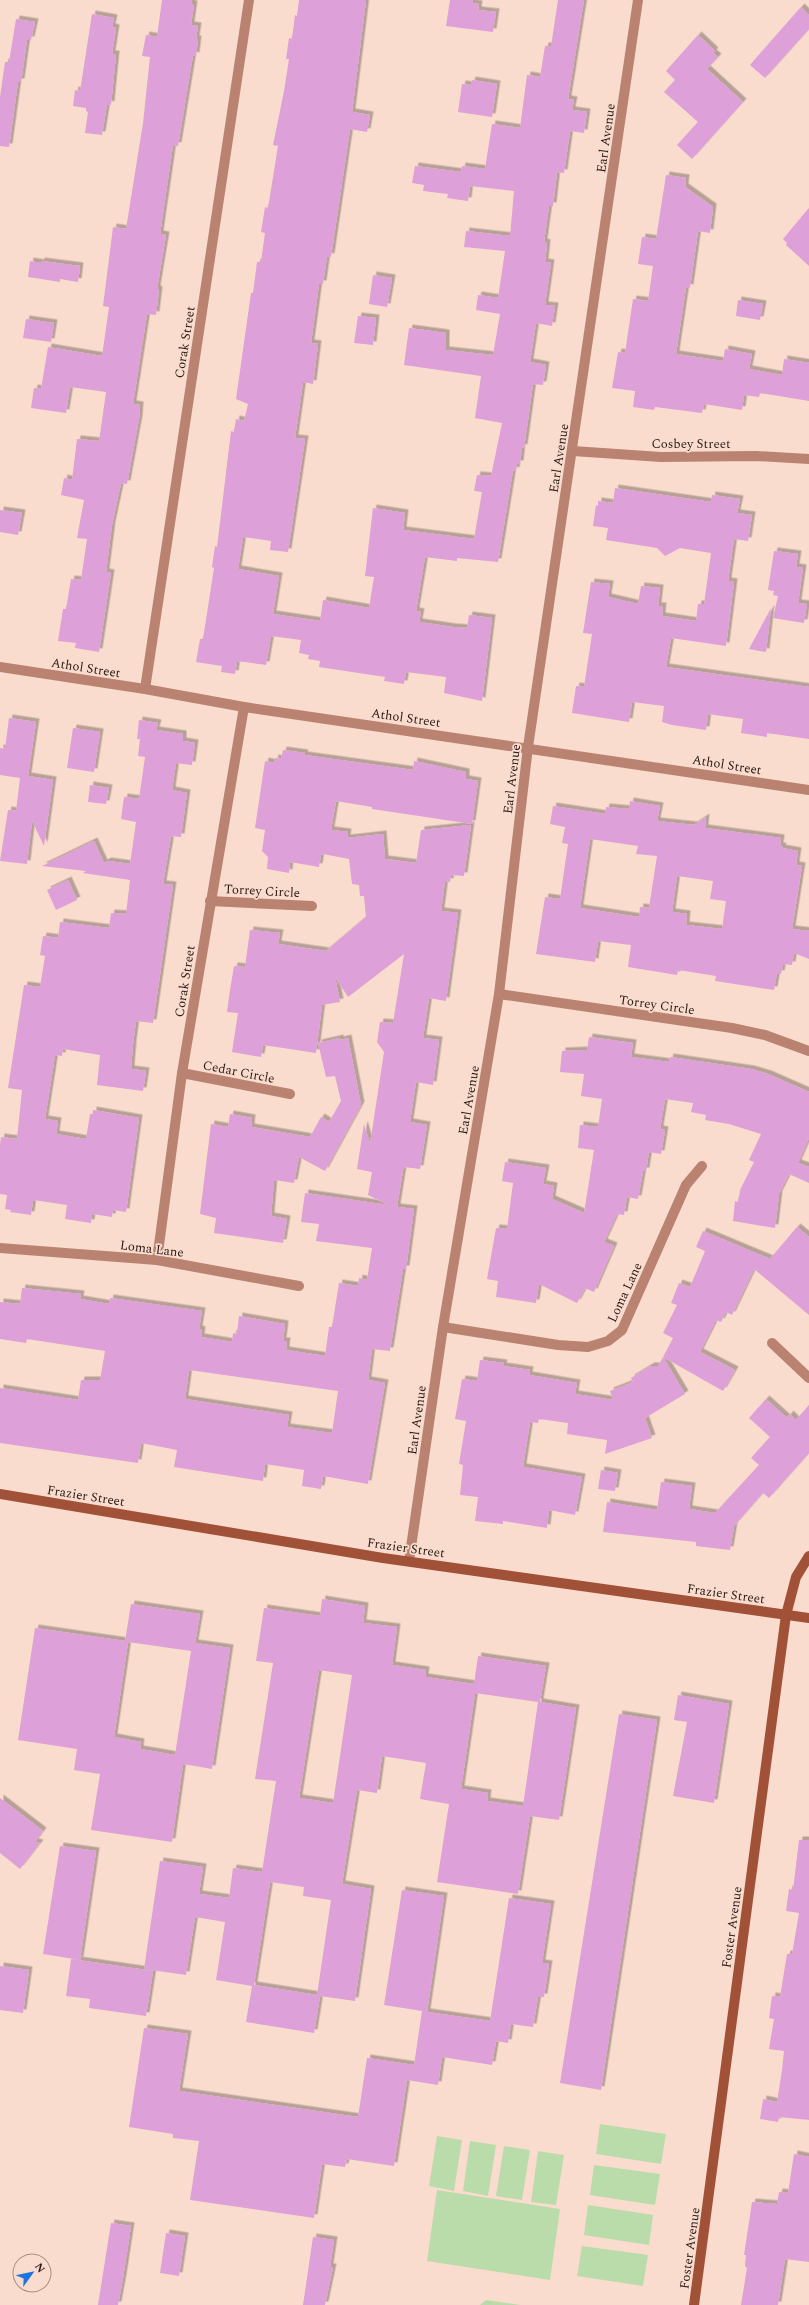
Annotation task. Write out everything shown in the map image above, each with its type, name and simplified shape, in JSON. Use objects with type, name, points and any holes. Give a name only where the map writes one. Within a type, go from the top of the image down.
[{"type":"street","name":"Corak Street","points":[[145,689],[249,0]]},
{"type":"street","name":"Earl Avenue","points":[[409,1561],[443,1327],[499,994],[528,747],[573,451],[638,0]]},
{"type":"street","name":"Cosbey Street","points":[[573,451],[661,457],[756,456],[809,459]]},
{"type":"street","name":"Athol Street","points":[[0,667],[145,689],[244,707],[528,747],[809,790]]},
{"type":"street","name":"Corak Street","points":[[157,1260],[182,1073],[244,707]]},
{"type":"street","name":"Torrey Circle","points":[[210,901],[312,906]]},
{"type":"street","name":"Torrey Circle","points":[[499,994],[732,1028],[765,1035],[809,1050]]},
{"type":"street","name":"Cedar Circle","points":[[182,1073],[290,1094]]},
{"type":"street","name":"Loma Lane","points":[[443,1327],[558,1345],[588,1347],[608,1341],[622,1330],[686,1185],[702,1166]]},
{"type":"street","name":"Loma Lane","points":[[0,1248],[157,1260],[299,1286]]},
{"type":"street","points":[[772,1343],[809,1378]]},
{"type":"street","name":"Frazier Street","points":[[0,1494],[409,1561],[809,1618]]},
{"type":"street","name":"Foster Avenue","points":[[694,2305],[786,1615],[796,1577],[809,1556]]},
{"type":"green space","points":[[600,2124],[666,2134],[661,2164],[596,2154]]},
{"type":"green space","points":[[437,2136],[462,2140],[454,2191],[429,2186]]},
{"type":"green space","points":[[470,2141],[496,2145],[488,2196],[463,2191]]},
{"type":"green space","points":[[504,2146],[530,2150],[522,2200],[496,2196]]},
{"type":"green space","points":[[538,2151],[564,2155],[556,2205],[531,2202]]},
{"type":"green space","points":[[594,2165],[660,2174],[655,2205],[590,2195]]},
{"type":"green space","points":[[437,2190],[560,2209],[550,2280],[427,2261]]},
{"type":"green space","points":[[588,2205],[653,2215],[649,2245],[584,2235]]},
{"type":"green space","points":[[582,2246],[648,2255],[643,2286],[577,2276]]},
{"type":"green space","points":[[486,2300],[521,2305],[480,2305]]},
{"type":"building","points":[[162,0],[192,0],[192,4],[194,4],[191,25],[198,26],[196,39],[198,39],[196,56],[193,55],[178,146],[173,145],[160,234],[166,235],[157,289],[159,290],[156,315],[147,314],[133,404],[140,405],[139,419],[127,484],[121,483],[112,525],[106,572],[111,573],[99,652],[75,648],[76,643],[58,641],[63,609],[66,609],[71,579],[81,580],[87,539],[77,538],[84,500],[61,495],[64,478],[72,480],[77,439],[99,441],[106,392],[70,387],[66,413],[31,408],[34,388],[41,389],[48,347],[102,356],[109,307],[103,306],[113,227],[126,229],[143,123],[150,57],[142,56],[146,35],[157,37]]},
{"type":"building","points":[[299,0],[366,0],[352,112],[370,115],[367,132],[350,129],[331,257],[327,256],[323,284],[319,284],[311,343],[318,344],[313,384],[303,382],[295,438],[305,439],[288,552],[270,550],[271,541],[243,537],[238,569],[279,576],[273,614],[320,621],[323,600],[369,608],[374,577],[365,576],[373,508],[405,513],[403,530],[474,539],[482,492],[474,491],[477,475],[491,476],[502,423],[475,418],[481,376],[404,365],[409,328],[446,333],[446,350],[493,355],[500,314],[476,310],[478,295],[498,298],[505,251],[464,247],[466,231],[510,236],[514,191],[470,186],[468,201],[447,198],[448,194],[423,191],[424,185],[412,183],[415,166],[461,172],[462,166],[485,169],[492,124],[520,128],[527,75],[540,77],[545,46],[551,46],[558,0],[584,0],[568,99],[574,100],[572,110],[587,112],[584,133],[570,131],[564,173],[557,172],[553,206],[549,206],[544,242],[547,243],[545,262],[551,263],[545,305],[555,306],[552,326],[536,323],[530,362],[546,365],[543,385],[533,384],[524,448],[522,447],[520,464],[517,464],[516,471],[513,470],[498,562],[457,558],[457,561],[425,557],[416,611],[421,612],[419,622],[453,627],[467,628],[469,615],[492,618],[482,701],[444,693],[446,677],[406,672],[404,684],[384,681],[385,677],[319,667],[320,661],[308,659],[309,655],[299,653],[301,640],[271,636],[266,665],[237,661],[235,674],[221,672],[222,666],[196,662],[200,639],[203,639],[214,568],[212,567],[215,546],[217,547],[231,431],[234,432],[236,419],[244,421],[248,404],[236,399],[251,293],[253,293],[257,262],[261,262],[265,233],[261,232],[265,207],[268,208],[278,146],[273,145],[289,59],[286,59],[289,38],[292,39],[295,15],[297,16]]},
{"type":"building","points":[[450,0],[473,0],[472,3],[479,4],[478,10],[496,12],[493,32],[446,26]]},
{"type":"building","points":[[801,7],[809,15],[809,29],[765,78],[750,65]]},
{"type":"building","points":[[92,14],[114,18],[112,27],[116,28],[112,54],[116,54],[111,105],[107,104],[102,135],[85,133],[88,112],[86,111],[86,108],[73,106],[75,90],[80,91]]},
{"type":"building","points":[[16,19],[35,22],[31,40],[27,40],[21,82],[18,82],[9,147],[0,146],[0,97],[5,62],[9,62]]},
{"type":"building","points":[[698,35],[715,51],[713,53],[718,57],[707,69],[743,102],[692,159],[677,145],[698,122],[664,92],[675,80],[666,71]]},
{"type":"building","points":[[472,80],[497,84],[492,117],[458,112],[462,84],[471,85]]},
{"type":"building","points":[[666,175],[686,178],[685,187],[713,207],[710,233],[698,231],[690,288],[686,287],[676,354],[723,361],[725,349],[752,354],[749,369],[782,375],[784,359],[809,363],[809,401],[760,393],[759,397],[744,395],[742,410],[704,404],[702,413],[655,407],[654,410],[633,407],[635,391],[612,388],[618,352],[625,353],[633,299],[648,301],[653,266],[638,264],[642,237],[656,239]]},
{"type":"building","points":[[809,208],[809,266],[786,245],[787,243],[783,239]]},
{"type":"building","points":[[30,261],[80,266],[78,282],[60,279],[60,282],[28,277]]},
{"type":"building","points":[[373,275],[392,278],[387,307],[369,304]]},
{"type":"building","points":[[738,300],[763,304],[760,320],[736,316]]},
{"type":"building","points":[[358,316],[376,318],[373,345],[354,343]]},
{"type":"building","points":[[26,319],[54,323],[51,342],[23,338]]},
{"type":"building","points":[[615,488],[711,502],[712,495],[740,499],[737,513],[752,515],[748,541],[734,539],[728,581],[734,582],[726,646],[671,638],[666,667],[809,687],[809,739],[767,733],[767,737],[741,733],[743,719],[708,714],[706,730],[672,725],[662,722],[664,706],[632,702],[629,722],[572,713],[576,686],[584,687],[592,634],[583,633],[591,582],[610,584],[608,597],[638,604],[641,586],[660,588],[658,606],[663,606],[662,616],[696,621],[698,604],[704,604],[711,553],[680,548],[665,556],[657,548],[606,540],[608,528],[593,526],[598,501],[613,503]]},
{"type":"building","points":[[0,510],[22,513],[18,535],[0,532]]},
{"type":"building","points":[[774,551],[798,554],[796,567],[803,568],[798,603],[807,604],[804,623],[773,618],[778,596],[773,595],[774,591],[768,590]]},
{"type":"building","points":[[771,608],[766,652],[749,649]]},
{"type":"building","points":[[9,718],[36,722],[28,776],[53,780],[44,846],[32,821],[27,864],[0,861],[8,810],[16,811],[20,778],[0,775],[0,748],[5,749]]},
{"type":"building","points":[[139,720],[158,723],[156,730],[183,734],[183,741],[195,743],[192,765],[176,763],[172,790],[187,793],[181,837],[171,836],[163,884],[173,885],[153,1023],[136,1021],[131,1069],[146,1071],[143,1091],[97,1085],[100,1055],[63,1049],[62,1056],[55,1055],[45,1119],[58,1121],[56,1134],[86,1139],[90,1114],[93,1114],[93,1110],[139,1118],[126,1212],[113,1210],[112,1217],[92,1214],[91,1223],[65,1219],[67,1205],[33,1200],[31,1215],[10,1212],[11,1210],[5,1209],[7,1195],[0,1194],[0,1145],[1,1137],[17,1139],[22,1090],[8,1088],[24,985],[40,987],[45,956],[40,955],[43,936],[58,938],[60,922],[109,928],[111,913],[126,914],[130,880],[83,873],[86,871],[42,866],[94,841],[104,863],[108,861],[130,864],[136,822],[121,819],[124,797],[139,799],[145,757],[138,756],[140,739],[137,739]]},
{"type":"building","points":[[73,728],[100,732],[94,772],[67,768]]},
{"type":"building","points":[[283,750],[305,753],[304,755],[413,770],[414,761],[466,772],[466,779],[478,781],[472,824],[372,809],[372,807],[336,801],[331,830],[348,832],[347,838],[383,834],[385,859],[416,863],[421,830],[471,825],[464,876],[451,875],[450,882],[445,881],[441,911],[458,913],[446,1001],[429,998],[423,1038],[439,1040],[433,1085],[416,1082],[410,1122],[427,1125],[420,1169],[404,1167],[403,1170],[397,1207],[414,1209],[406,1269],[403,1269],[390,1351],[372,1349],[368,1380],[385,1383],[368,1484],[323,1476],[321,1489],[302,1486],[304,1470],[265,1464],[263,1481],[174,1467],[177,1450],[141,1443],[138,1463],[0,1443],[0,1388],[78,1400],[81,1380],[100,1380],[105,1351],[27,1339],[26,1343],[0,1339],[0,1302],[20,1304],[22,1288],[81,1294],[80,1299],[109,1304],[110,1298],[202,1311],[199,1329],[202,1330],[201,1337],[232,1342],[233,1333],[237,1334],[239,1316],[285,1324],[283,1341],[287,1341],[286,1350],[325,1356],[329,1327],[332,1327],[339,1283],[358,1286],[359,1278],[367,1280],[372,1248],[316,1241],[319,1224],[301,1222],[305,1193],[388,1205],[368,1195],[372,1172],[357,1169],[364,1124],[370,1144],[384,1052],[377,1042],[380,1022],[393,1023],[404,954],[348,997],[335,977],[340,1002],[322,1005],[316,1053],[263,1045],[261,1057],[232,1052],[238,1013],[227,1012],[230,990],[234,966],[245,967],[250,930],[280,933],[278,944],[326,951],[366,917],[364,896],[360,896],[359,885],[352,884],[349,859],[323,854],[321,855],[319,867],[290,862],[289,873],[267,869],[268,857],[262,851],[265,830],[255,828],[265,761],[274,763],[275,758],[281,759]],"holes":[[[189,1370],[338,1391],[332,1433],[287,1427],[289,1415],[185,1399]]]},
{"type":"building","points":[[90,785],[109,788],[106,804],[88,802]]},
{"type":"building","points":[[630,801],[660,806],[657,821],[694,825],[706,817],[705,828],[781,838],[780,846],[783,846],[782,848],[798,851],[796,865],[802,866],[792,929],[809,931],[809,959],[794,953],[792,965],[783,964],[781,974],[777,973],[774,990],[715,981],[716,976],[678,970],[677,975],[628,967],[631,945],[598,941],[595,962],[536,954],[545,897],[560,899],[568,844],[562,843],[565,827],[550,824],[553,806],[605,814],[606,807],[629,809]],"holes":[[[590,839],[638,846],[636,854],[657,856],[649,908],[640,907],[639,917],[580,908]],[[677,876],[713,881],[710,899],[726,901],[722,929],[686,925],[687,914],[672,912]]]},
{"type":"building","points":[[68,880],[77,900],[56,910],[47,890]]},
{"type":"building","points":[[589,1037],[633,1043],[631,1057],[669,1062],[670,1057],[751,1069],[768,1074],[809,1092],[809,1138],[798,1163],[809,1167],[809,1183],[789,1174],[779,1194],[775,1228],[733,1221],[735,1201],[738,1202],[740,1190],[754,1162],[749,1160],[761,1134],[729,1124],[705,1120],[706,1115],[691,1112],[693,1103],[665,1099],[660,1129],[665,1130],[661,1154],[649,1152],[646,1171],[643,1171],[638,1199],[627,1197],[624,1215],[617,1214],[604,1242],[614,1246],[594,1292],[585,1288],[577,1303],[539,1284],[536,1303],[496,1297],[498,1281],[487,1279],[496,1228],[507,1229],[513,1183],[502,1181],[505,1162],[546,1168],[543,1184],[554,1186],[552,1199],[584,1213],[594,1150],[578,1148],[580,1125],[598,1127],[602,1099],[581,1096],[584,1074],[560,1072],[562,1051],[587,1050]]},
{"type":"building","points":[[340,1038],[340,1040],[348,1038],[361,1105],[325,1171],[299,1157],[294,1183],[274,1180],[271,1216],[287,1219],[283,1243],[214,1233],[216,1218],[200,1214],[211,1124],[228,1127],[230,1114],[252,1118],[251,1127],[310,1137],[321,1117],[329,1122],[341,1101],[335,1076],[326,1077],[318,1043]]},
{"type":"building","points":[[797,1227],[809,1237],[809,1315],[754,1269],[732,1315],[726,1312],[721,1322],[716,1320],[700,1352],[735,1370],[723,1391],[663,1357],[673,1338],[663,1333],[677,1305],[671,1303],[679,1283],[690,1287],[705,1251],[696,1247],[703,1231],[770,1259]]},
{"type":"building","points":[[663,1357],[685,1394],[645,1418],[652,1438],[605,1454],[607,1440],[567,1434],[568,1423],[539,1419],[538,1423],[530,1422],[523,1467],[582,1477],[575,1515],[549,1510],[547,1528],[503,1521],[503,1524],[475,1521],[478,1497],[460,1495],[463,1465],[459,1464],[466,1421],[455,1419],[462,1379],[477,1381],[480,1360],[504,1363],[503,1366],[530,1370],[529,1375],[577,1383],[575,1394],[613,1400],[610,1391],[633,1382],[631,1378],[651,1366],[658,1366]]},
{"type":"building","points":[[766,1399],[787,1418],[790,1414],[796,1420],[809,1405],[809,1453],[769,1498],[763,1493],[734,1526],[730,1550],[696,1546],[696,1542],[603,1532],[607,1502],[657,1510],[661,1482],[692,1486],[689,1509],[715,1513],[759,1465],[751,1458],[770,1437],[749,1418]]},
{"type":"building","points":[[601,1470],[618,1473],[615,1491],[598,1489]]},
{"type":"building","points":[[322,1599],[365,1606],[363,1623],[397,1627],[392,1665],[426,1670],[425,1677],[474,1684],[478,1656],[546,1666],[540,1702],[576,1708],[559,1820],[530,1816],[518,1894],[437,1882],[449,1804],[420,1799],[426,1763],[382,1756],[377,1793],[357,1790],[342,1884],[371,1889],[355,2001],[320,1996],[314,2033],[246,2022],[252,1986],[216,1980],[225,1922],[195,1917],[186,1975],[144,1969],[160,1861],[203,1867],[199,1894],[229,1898],[233,1868],[262,1872],[276,1781],[255,1779],[273,1663],[256,1661],[264,1608],[320,1616]],"holes":[[[319,1670],[352,1675],[333,1803],[299,1798]],[[475,1693],[538,1702],[523,1806],[487,1801],[488,1793],[461,1789]],[[270,1882],[304,1887],[303,1896],[331,1900],[317,1995],[254,1985]]]},
{"type":"building","points":[[131,1604],[200,1614],[195,1643],[230,1648],[212,1769],[183,1764],[172,1842],[91,1830],[100,1774],[74,1770],[77,1749],[18,1740],[35,1628],[125,1641]],"holes":[[[128,1642],[191,1651],[175,1755],[140,1749],[141,1742],[114,1737]]]},
{"type":"building","points":[[678,1695],[729,1704],[714,1803],[673,1796],[687,1722],[674,1720]]},
{"type":"building","points":[[619,1714],[657,1720],[601,2090],[560,2083]]},
{"type":"building","points":[[0,1798],[43,1831],[35,1842],[40,1843],[20,1869],[0,1853]]},
{"type":"building","points":[[799,1840],[809,1840],[809,2120],[779,2117],[778,2122],[760,2119],[763,2099],[777,2102],[782,2070],[784,2051],[769,2049],[774,2019],[769,2018],[772,1996],[780,1997],[787,1954],[792,1954],[799,1913],[786,1911],[789,1889],[793,1890]]},
{"type":"building","points":[[60,1846],[96,1851],[80,1960],[43,1954]]},
{"type":"building","points":[[402,1890],[444,1896],[427,2012],[490,2021],[509,1898],[551,1904],[542,1963],[549,1964],[544,1997],[538,1997],[533,2027],[511,2024],[508,2043],[496,2041],[492,2065],[442,2057],[438,2085],[407,2080],[394,2166],[347,2159],[345,2167],[322,2164],[314,2218],[190,2200],[199,2141],[173,2138],[173,2134],[129,2127],[144,2028],[188,2034],[179,2091],[358,2117],[367,2058],[414,2065],[422,2011],[384,2005]]},
{"type":"building","points":[[71,1959],[153,1971],[146,2016],[89,2008],[90,1999],[66,1996]]},
{"type":"building","points":[[0,1966],[29,1970],[23,2013],[0,2010]]},
{"type":"building","points":[[794,2154],[809,2157],[809,2262],[785,2259],[778,2305],[741,2305],[747,2268],[745,2266],[746,2255],[744,2255],[752,2202],[777,2204],[779,2192],[788,2193]]},
{"type":"building","points":[[111,2223],[131,2226],[123,2278],[118,2305],[98,2305]]},
{"type":"building","points":[[166,2233],[185,2236],[179,2276],[160,2273]]},
{"type":"building","points":[[313,2237],[334,2240],[330,2267],[333,2267],[325,2305],[303,2305]]}]
